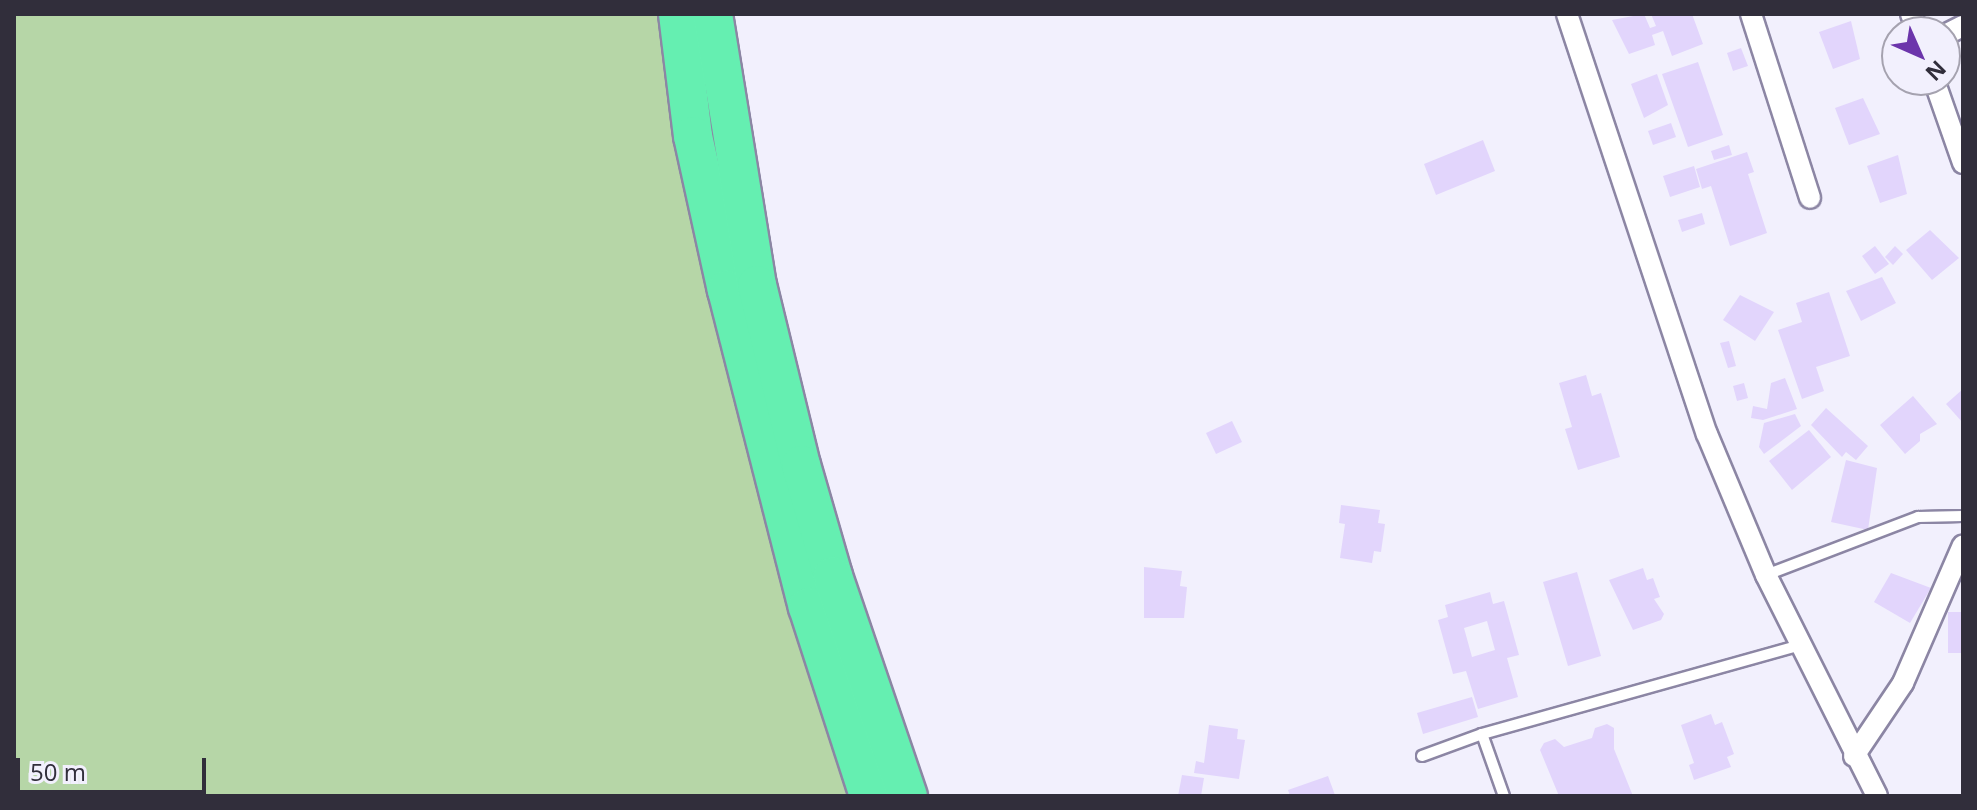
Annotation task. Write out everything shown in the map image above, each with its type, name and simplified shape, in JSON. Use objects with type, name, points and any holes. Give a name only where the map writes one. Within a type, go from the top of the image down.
[{"type":"highway","points":[[678,14],[693,136],[727,290],[808,607],[869,796]]},
{"type":"highway","points":[[713,14],[757,285],[801,465],[833,576],[908,796]]},
{"type":"street","points":[[1567,14],[1707,434],[1766,575],[1854,756],[1877,796]]},
{"type":"street","points":[[1751,14],[1810,198]]},
{"type":"street","points":[[1940,96],[1963,163]]},
{"type":"street","points":[[1854,756],[1903,683],[1963,545]]},
{"type":"lane","points":[[1766,575],[1918,517],[1963,516]]},
{"type":"lane","points":[[1422,756],[1482,734],[1801,645]]},
{"type":"lane","points":[[1482,734],[1504,796]]},
{"type":"green space","points":[[14,14],[668,14],[860,796],[14,796]]},
{"type":"building","points":[[1644,14],[1650,28],[1656,26],[1651,14],[1692,14],[1703,44],[1672,56],[1663,31],[1652,35],[1655,45],[1629,54],[1612,20]]},
{"type":"building","points":[[1851,21],[1860,59],[1833,69],[1819,32]]},
{"type":"building","points":[[1741,48],[1748,66],[1733,71],[1727,53]]},
{"type":"building","points":[[1698,62],[1723,135],[1688,147],[1662,74]]},
{"type":"building","points":[[1657,74],[1668,105],[1644,118],[1631,84]]},
{"type":"building","points":[[1863,98],[1880,134],[1849,145],[1835,108]]},
{"type":"building","points":[[1671,123],[1676,137],[1653,145],[1648,131]]},
{"type":"building","points":[[1483,140],[1495,171],[1436,195],[1424,164]]},
{"type":"building","points":[[1729,145],[1732,155],[1714,160],[1711,151]]},
{"type":"building","points":[[1747,152],[1754,172],[1748,174],[1767,233],[1730,246],[1711,186],[1702,189],[1696,169]]},
{"type":"building","points":[[1898,155],[1907,194],[1880,203],[1867,166]]},
{"type":"building","points":[[1694,166],[1700,187],[1670,197],[1663,176]]},
{"type":"building","points":[[1702,213],[1705,224],[1682,232],[1678,220]]},
{"type":"building","points":[[1930,230],[1959,258],[1932,280],[1906,250]]},
{"type":"building","points":[[1875,246],[1889,264],[1875,274],[1862,256]]},
{"type":"building","points":[[1895,246],[1903,254],[1893,265],[1885,257]]},
{"type":"building","points":[[1882,277],[1896,303],[1861,321],[1846,291]]},
{"type":"building","points":[[1829,292],[1850,356],[1816,367],[1824,391],[1802,399],[1778,330],[1802,322],[1796,303]]},
{"type":"building","points":[[1740,295],[1774,312],[1755,341],[1723,320]]},
{"type":"building","points":[[1729,341],[1736,366],[1728,368],[1720,343]]},
{"type":"building","points":[[1586,375],[1592,396],[1601,393],[1620,457],[1578,470],[1565,429],[1572,427],[1559,383]]},
{"type":"building","points":[[1785,378],[1797,409],[1763,420],[1751,418],[1753,406],[1767,409],[1771,383]]},
{"type":"building","points":[[1744,383],[1748,398],[1737,401],[1733,386]]},
{"type":"building","points":[[1963,389],[1963,423],[1946,404]]},
{"type":"building","points":[[1913,396],[1937,424],[1920,434],[1920,441],[1905,454],[1880,425]]},
{"type":"building","points":[[1826,408],[1868,446],[1856,460],[1846,452],[1842,457],[1811,425]]},
{"type":"building","points":[[1795,414],[1801,426],[1764,454],[1759,447],[1764,423]]},
{"type":"building","points":[[1232,421],[1242,442],[1216,454],[1206,433]]},
{"type":"building","points":[[1809,430],[1831,457],[1792,490],[1769,461]]},
{"type":"building","points":[[1846,460],[1877,468],[1868,530],[1831,522]]},
{"type":"building","points":[[1341,505],[1380,510],[1378,523],[1385,524],[1381,552],[1374,551],[1372,563],[1340,558],[1345,524],[1339,523]]},
{"type":"building","points":[[1144,567],[1182,571],[1180,586],[1187,587],[1184,618],[1144,618]]},
{"type":"building","points":[[1643,568],[1647,580],[1653,578],[1660,597],[1654,599],[1664,614],[1661,620],[1633,630],[1609,580]]},
{"type":"building","points":[[1577,572],[1601,656],[1568,666],[1543,582]]},
{"type":"building","points":[[1891,573],[1931,588],[1910,623],[1874,602]]},
{"type":"building","points":[[1490,592],[1493,604],[1504,601],[1519,655],[1507,658],[1518,697],[1478,709],[1466,671],[1453,674],[1438,620],[1448,617],[1445,605]],"holes":[[[1487,621],[1495,650],[1472,657],[1464,628]]]},
{"type":"building","points":[[1948,612],[1963,612],[1963,653],[1948,653]]},
{"type":"building","points":[[1472,697],[1478,717],[1423,734],[1417,713]]},
{"type":"building","points":[[1711,714],[1715,725],[1722,722],[1734,754],[1727,757],[1731,767],[1694,780],[1689,765],[1694,763],[1681,725]]},
{"type":"building","points":[[1607,724],[1614,728],[1614,749],[1633,796],[1559,796],[1540,750],[1544,743],[1555,739],[1564,747],[1592,738],[1595,728]]},
{"type":"building","points":[[1209,725],[1238,729],[1237,739],[1245,740],[1239,779],[1194,773],[1196,761],[1204,763]]},
{"type":"building","points":[[1182,775],[1204,778],[1201,796],[1178,796]]},
{"type":"building","points":[[1328,776],[1335,795],[1290,796],[1288,790]]}]
